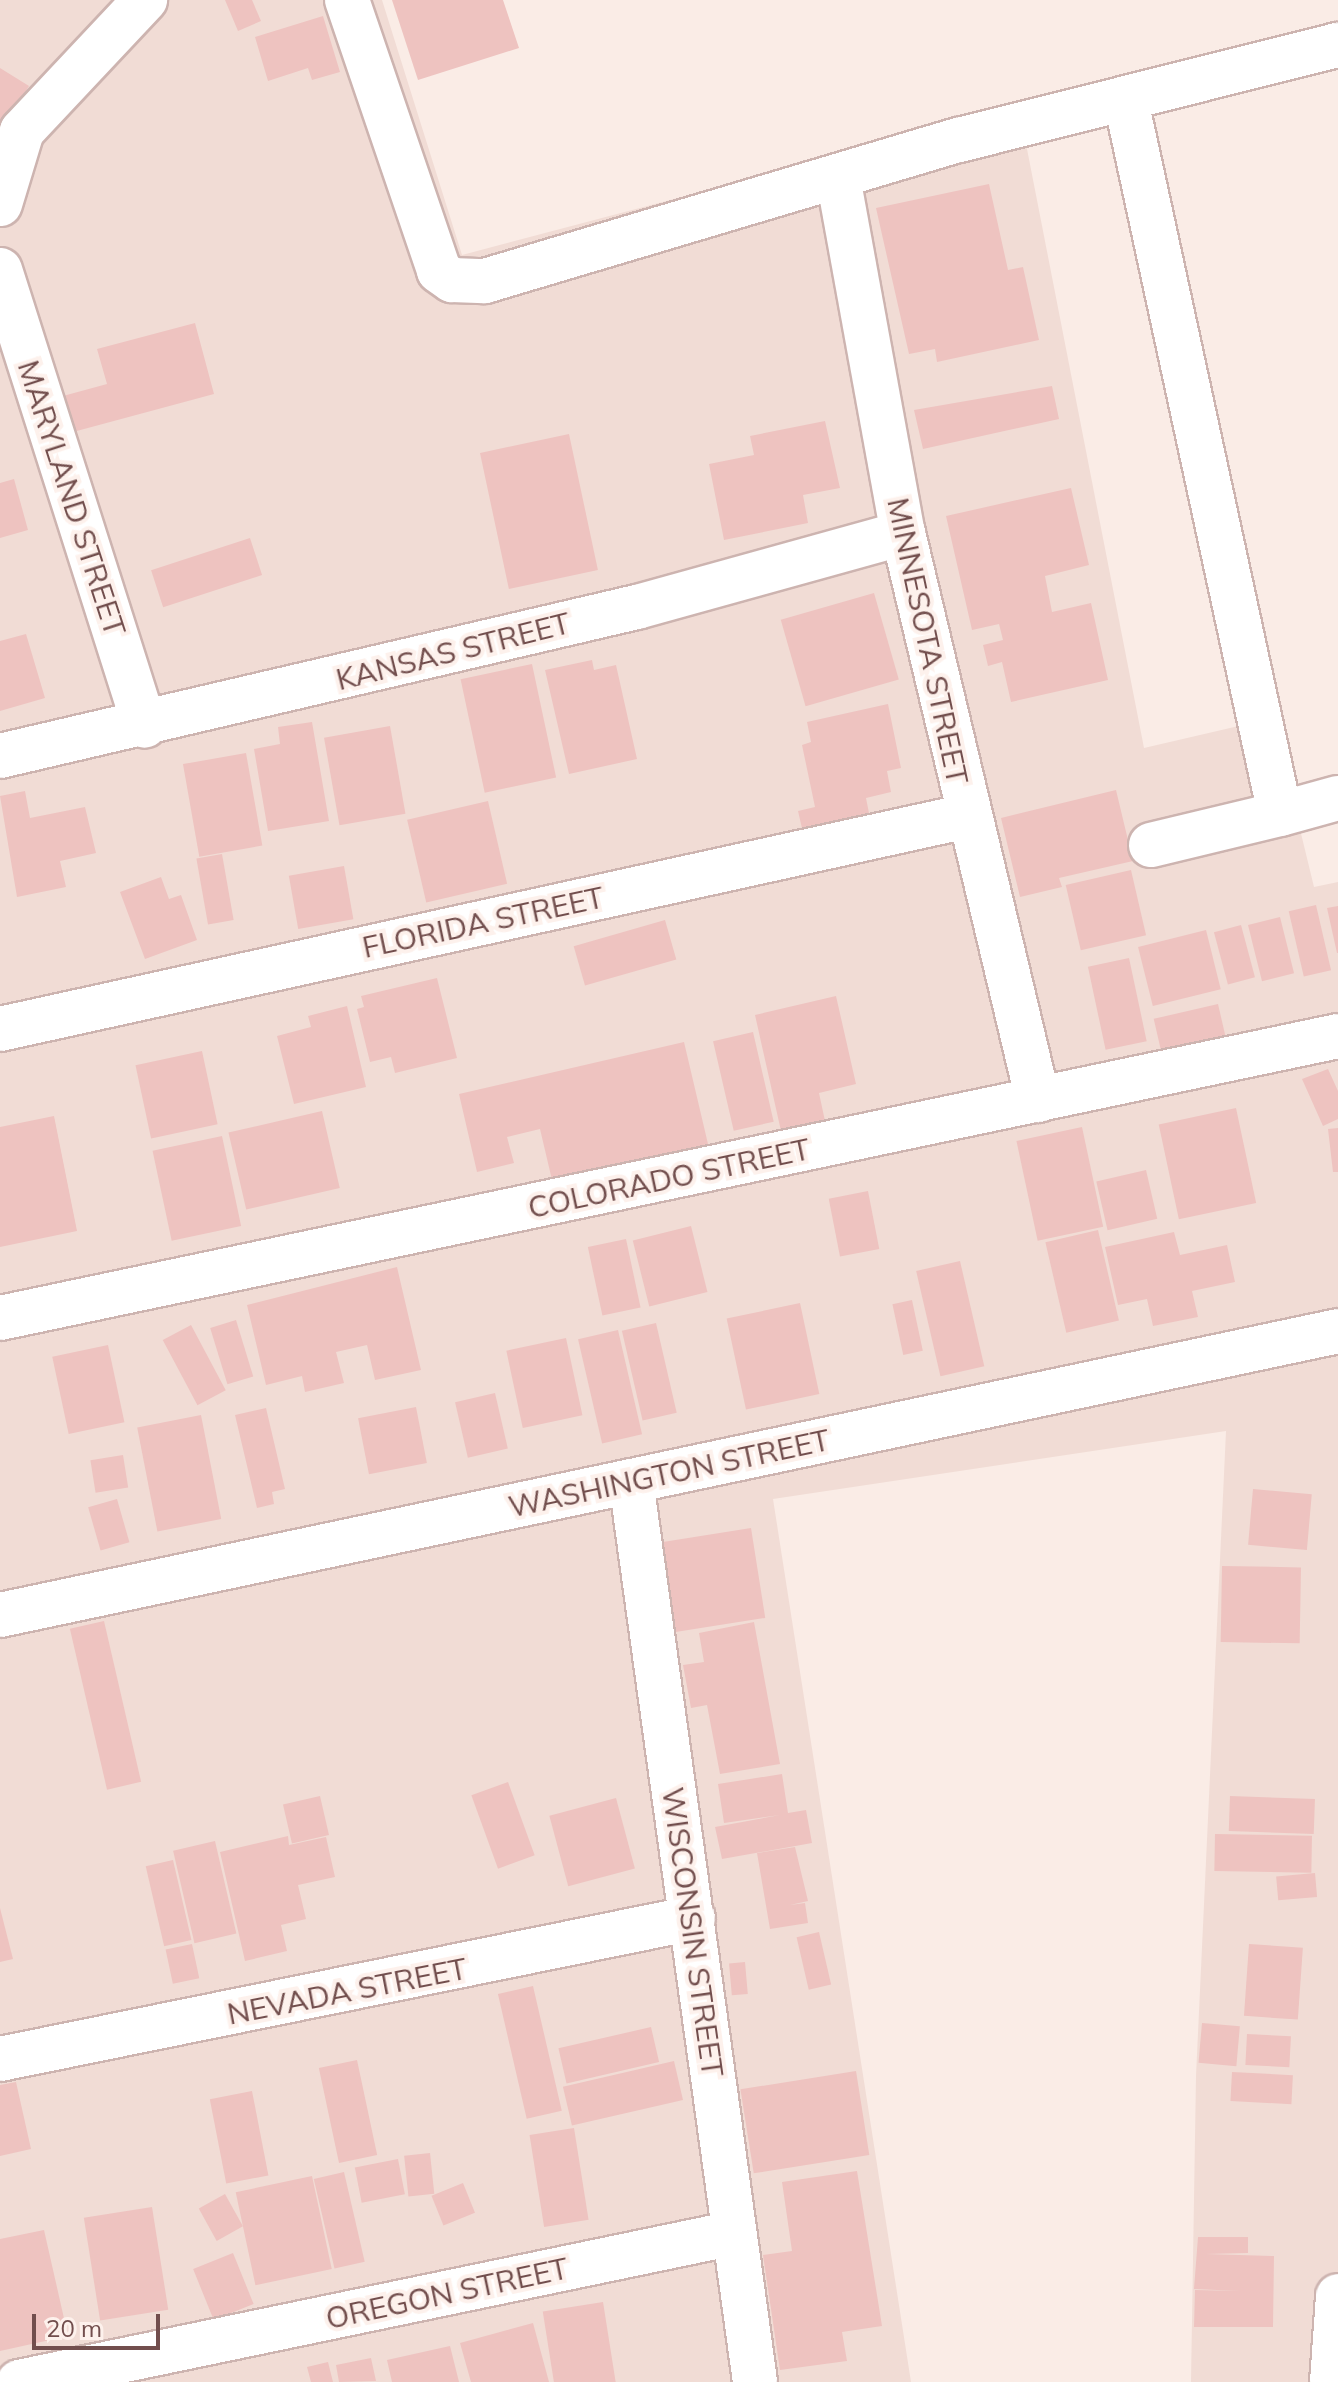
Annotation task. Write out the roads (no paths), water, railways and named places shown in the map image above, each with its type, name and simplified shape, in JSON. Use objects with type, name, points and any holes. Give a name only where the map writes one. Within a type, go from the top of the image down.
[{"type":"street","points":[[0,204],[22,131],[145,0]]},
{"type":"street","points":[[347,0],[439,271],[452,280],[485,281],[959,140],[1126,101],[1338,45]]},
{"type":"street","points":[[1126,101],[1280,814]]},
{"type":"street","name":"MINNESOTA STREET","points":[[838,177],[903,533],[967,816],[1038,1100]]},
{"type":"street","name":"MARYLAND STREET","points":[[0,270],[145,726]]},
{"type":"street","name":"KANSAS STREET","points":[[0,756],[145,726],[637,607],[903,533]]},
{"type":"street","points":[[1151,845],[1338,798]]},
{"type":"street","name":"FLORIDA STREET","points":[[0,1029],[967,816]]},
{"type":"street","name":"COLORADO STREET","points":[[0,1318],[1338,1036]]},
{"type":"street","name":"WASHINGTON STREET","points":[[0,1615],[1338,1331]]},
{"type":"street","name":"WISCONSIN STREET","points":[[631,1481],[755,2382]]},
{"type":"street","name":"NEVADA STREET","points":[[0,2059],[693,1918]]},
{"type":"street","name":"OREGON STREET","points":[[19,2382],[734,2233]]},
{"type":"street","points":[[1332,2382],[1338,2296]]}]
